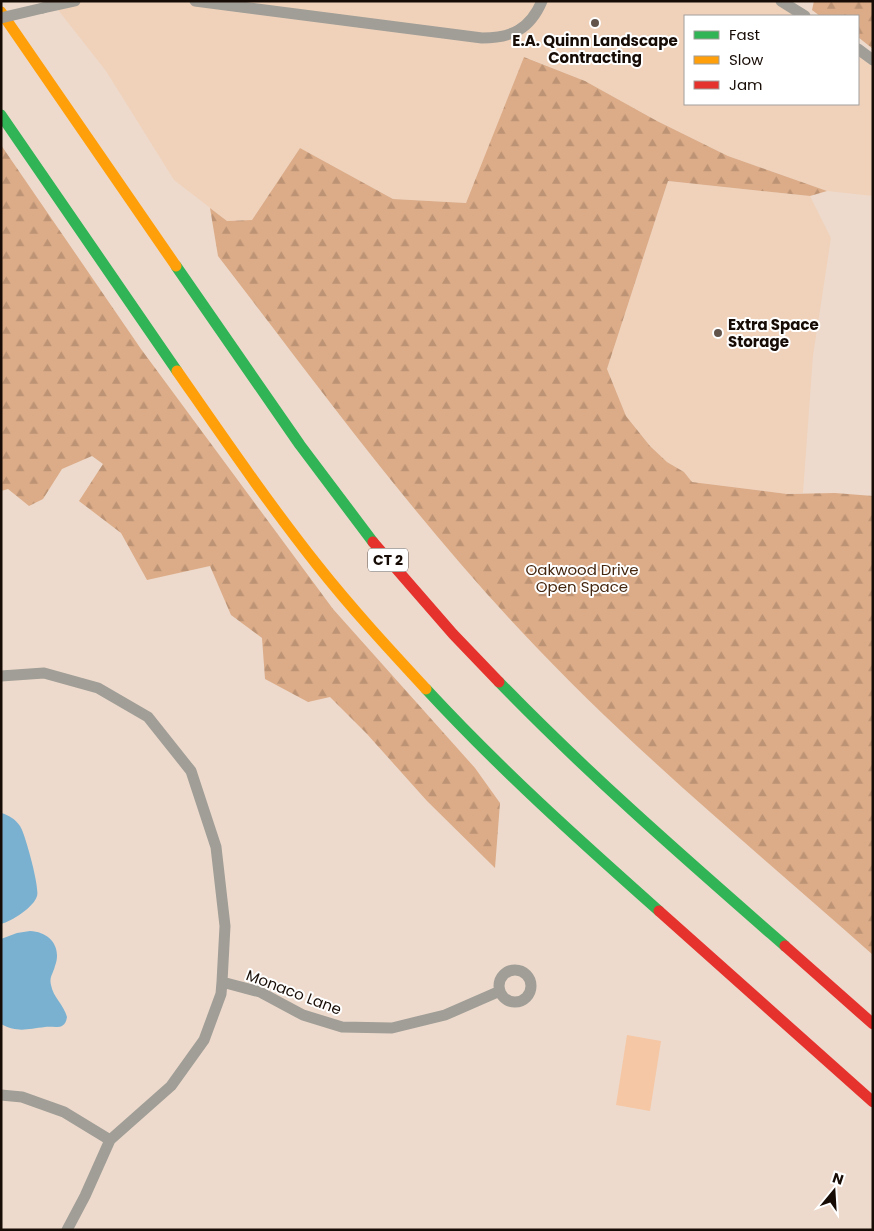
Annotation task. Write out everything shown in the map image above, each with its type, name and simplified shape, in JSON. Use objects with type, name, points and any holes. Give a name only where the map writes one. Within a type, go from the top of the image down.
[{"type":"highway","name":"CT 2","points":[[1,12],[292,434],[354,517],[412,588],[511,696],[567,751],[873,1024]]},
{"type":"highway","points":[[1,115],[262,493],[324,574],[395,656],[471,738],[538,803],[873,1102]]},
{"type":"street","points":[[1,18],[75,1]]},
{"type":"street","points":[[195,1],[468,37],[492,38],[508,35],[523,28],[532,19],[542,1]]},
{"type":"street","points":[[781,1],[803,15]]},
{"type":"street","points":[[859,50],[873,60]]},
{"type":"street","points":[[1,676],[44,673],[98,688],[148,717],[191,771],[216,847],[225,926],[222,982],[221,994],[204,1040],[171,1086],[110,1140],[85,1196],[67,1230]]},
{"type":"street","name":"Monaco Lane","points":[[222,982],[260,992],[303,1015],[342,1027],[392,1028],[446,1015],[500,991]]},
{"type":"street","points":[[1,1095],[22,1097],[64,1112],[110,1140]]},
{"type":"shaded area","points":[[51,1],[781,1],[803,15],[684,15],[684,105],[859,105],[859,50],[873,60],[873,196],[827,191],[728,156],[657,121],[585,81],[525,57],[466,203],[393,199],[300,148],[252,220],[227,221],[174,180],[106,71]]},
{"type":"shaded area","name":"Extra Space Storage","points":[[668,181],[810,196],[831,238],[813,356],[803,493],[787,494],[692,482],[684,472],[667,462],[650,446],[626,416],[607,369]]},
{"type":"shaded area","points":[[627,1035],[661,1041],[650,1111],[616,1105]]},
{"type":"green space","points":[[814,1],[873,1],[873,49],[859,38],[859,15],[819,15],[812,10]]},
{"type":"green space","name":"Oakwood Drive Open Space","points":[[524,57],[585,81],[657,121],[728,156],[827,191],[810,196],[668,181],[607,369],[626,416],[650,446],[667,462],[684,472],[692,482],[787,494],[835,493],[873,496],[873,955],[649,757],[605,716],[521,631],[480,587],[403,494],[328,400],[218,256],[210,208],[227,221],[252,220],[300,148],[393,199],[466,203]]},
{"type":"green space","points":[[1,145],[141,349],[333,609],[475,768],[500,803],[495,868],[427,801],[367,734],[330,697],[308,702],[265,679],[262,638],[231,615],[210,566],[147,580],[121,533],[79,501],[103,464],[92,456],[62,469],[43,499],[29,506],[8,489],[1,491]]},
{"type":"water","points":[[1,813],[14,819],[20,826],[32,861],[37,896],[32,905],[27,909],[11,920],[1,924]]},
{"type":"water","points":[[30,931],[43,934],[53,942],[55,947],[57,959],[51,982],[52,989],[67,1017],[62,1026],[23,1030],[13,1029],[1,1024],[1,939],[17,933]]},
{"type":"traffic: fast","points":[[1,115],[177,371]]},
{"type":"traffic: fast","points":[[176,266],[300,445],[373,542]]},
{"type":"traffic: fast","points":[[499,682],[603,784],[785,946]]},
{"type":"traffic: fast","points":[[426,689],[511,775],[659,911]]},
{"type":"traffic: slow","points":[[1,12],[176,266]]},
{"type":"traffic: slow","points":[[177,371],[299,542],[357,613],[426,689]]},
{"type":"traffic: jam","points":[[373,542],[453,634],[499,682]]},
{"type":"traffic: jam","points":[[659,911],[873,1102]]},
{"type":"traffic: jam","points":[[785,946],[873,1024]]},
{"type":"place","name":"E.A. Quinn Landscape Contracting","points":[[595,23]]},
{"type":"place","name":"Extra Space Storage","points":[[718,333]]}]
